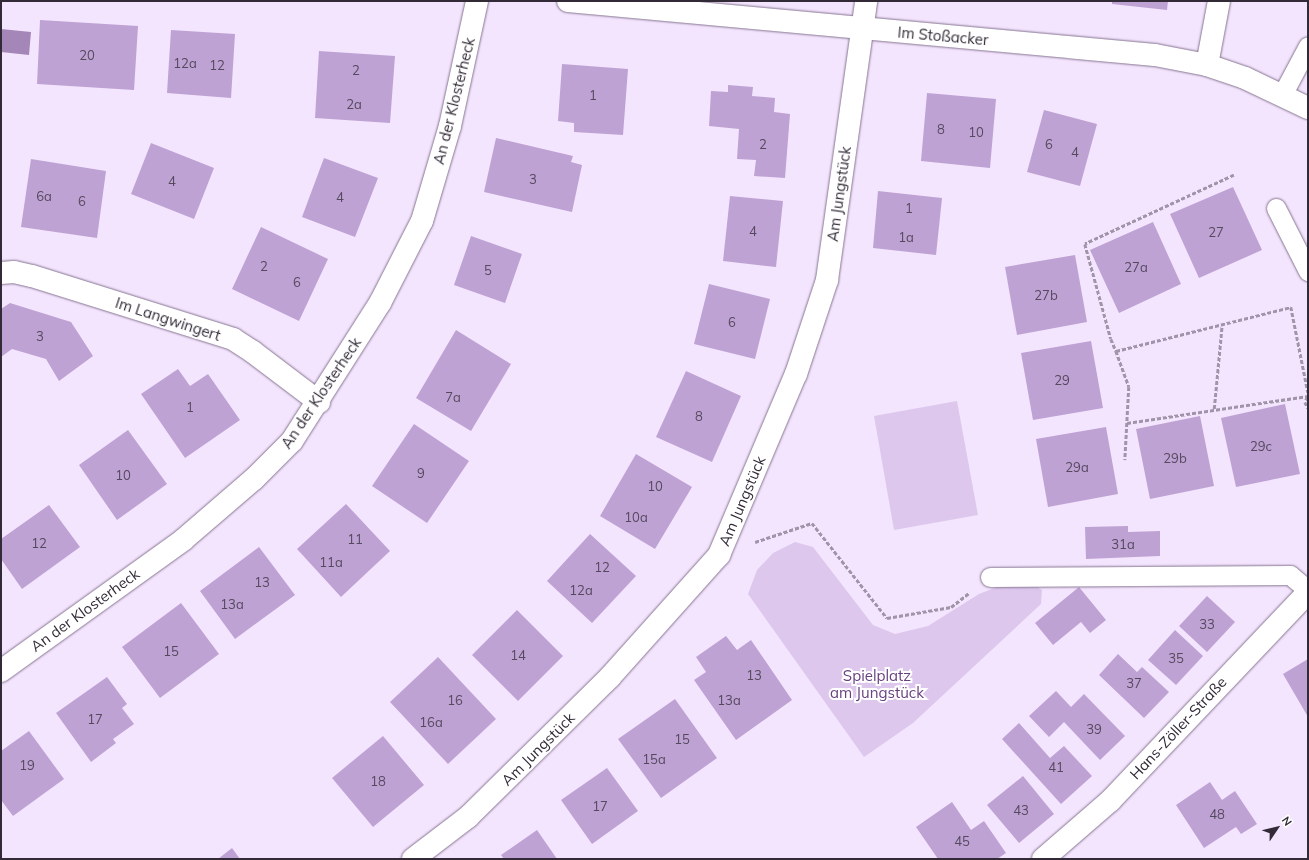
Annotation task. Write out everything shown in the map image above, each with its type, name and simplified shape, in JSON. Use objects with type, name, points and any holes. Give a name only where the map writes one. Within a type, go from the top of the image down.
[{"type":"street","name":"An der Klosterheck","points":[[1,671],[183,540],[254,479],[286,447],[319,402],[380,303],[422,220],[450,126],[477,1]]},
{"type":"street","name":"Im Stoßacker","points":[[568,1],[1155,55],[1207,65],[1245,78],[1308,108]]},
{"type":"street","name":"Am Jungstück","points":[[413,859],[468,817],[610,677],[719,555],[796,374],[827,280],[866,1]]},
{"type":"street","points":[[1207,65],[1219,1]]},
{"type":"street","name":"Im Langwingert","points":[[1,273],[14,272],[32,276],[233,339],[319,402]]},
{"type":"street","name":"Hans-Zöller-Straße","points":[[1043,859],[1110,801],[1308,591]]},
{"type":"lane","points":[[1282,96],[1308,46]]},
{"type":"lane","points":[[1276,208],[1308,271]]},
{"type":"lane","name":"Hans-Zöller-Straße","points":[[990,577],[1290,575],[1308,591]]},
{"type":"path","points":[[1125,460],[1129,387],[1111,339],[1085,244],[1234,175]]},
{"type":"path","points":[[1116,351],[1291,307],[1308,392]]},
{"type":"path","points":[[1214,409],[1222,324]]},
{"type":"path","points":[[1127,423],[1308,396]]},
{"type":"path","points":[[1308,396],[1305,402],[1308,408]]},
{"type":"path","points":[[719,555],[812,522],[887,618],[951,607],[990,577]]},
{"type":"green space","points":[[957,401],[978,515],[894,530],[874,416]]},
{"type":"green space","name":"Spielplatz am Jungstück","points":[[795,542],[813,547],[873,625],[895,634],[928,626],[979,594],[1002,585],[1027,580],[1042,590],[1041,604],[913,723],[864,757],[748,594],[757,570],[773,553]]},
{"type":"shaded area","points":[[1,29],[31,32],[29,55],[1,52]]},
{"type":"building","points":[[1112,1],[1168,1],[1167,10],[1112,4]]},
{"type":"building","points":[[40,20],[138,26],[134,90],[37,84]]},
{"type":"building","points":[[171,30],[235,34],[231,98],[167,93]]},
{"type":"building","points":[[319,51],[395,56],[390,123],[315,118]]},
{"type":"building","points":[[562,64],[628,69],[623,135],[574,132],[574,123],[558,121]]},
{"type":"building","points":[[728,85],[753,87],[752,96],[775,98],[774,112],[790,114],[785,178],[754,176],[756,160],[737,159],[739,129],[709,126],[711,91],[728,92]]},
{"type":"building","points":[[927,93],[996,99],[990,168],[921,161]]},
{"type":"building","points":[[1044,110],[1097,124],[1080,186],[1027,172]]},
{"type":"building","points":[[496,138],[573,156],[571,162],[582,165],[572,212],[484,192]]},
{"type":"building","points":[[151,143],[214,168],[194,219],[131,194]]},
{"type":"building","points":[[324,158],[378,178],[355,237],[302,217]]},
{"type":"building","points":[[31,159],[106,171],[97,238],[21,227]]},
{"type":"building","points":[[1233,187],[1262,250],[1199,278],[1170,214]]},
{"type":"building","points":[[878,191],[942,198],[936,255],[873,248]]},
{"type":"building","points":[[730,196],[783,201],[776,267],[723,261]]},
{"type":"building","points":[[1153,222],[1181,284],[1119,313],[1090,250]]},
{"type":"building","points":[[261,227],[328,259],[299,321],[232,289]]},
{"type":"building","points":[[471,236],[522,254],[505,303],[454,285]]},
{"type":"building","points":[[1075,255],[1087,322],[1017,335],[1005,267]]},
{"type":"building","points":[[709,284],[770,299],[755,359],[694,344]]},
{"type":"building","points":[[10,303],[71,322],[93,356],[59,381],[46,359],[12,349],[1,357],[1,309]]},
{"type":"building","points":[[456,330],[511,364],[471,431],[416,398]]},
{"type":"building","points":[[1091,341],[1103,408],[1033,420],[1021,353]]},
{"type":"building","points":[[178,369],[190,386],[208,374],[240,420],[185,458],[141,394]]},
{"type":"building","points":[[686,371],[741,396],[712,462],[656,437]]},
{"type":"building","points":[[1285,404],[1300,474],[1236,487],[1221,418]]},
{"type":"building","points":[[1200,416],[1214,486],[1150,499],[1136,429]]},
{"type":"building","points":[[414,424],[469,461],[427,523],[372,486]]},
{"type":"building","points":[[1106,427],[1118,494],[1048,507],[1036,439]]},
{"type":"building","points":[[128,430],[167,484],[117,520],[79,465]]},
{"type":"building","points":[[636,454],[692,487],[655,549],[600,516]]},
{"type":"building","points":[[346,504],[390,551],[341,597],[297,549]]},
{"type":"building","points":[[49,505],[80,547],[22,589],[1,559],[1,539]]},
{"type":"building","points":[[1128,526],[1128,532],[1160,531],[1160,556],[1086,559],[1085,527]]},
{"type":"building","points":[[590,534],[636,576],[592,623],[547,581]]},
{"type":"building","points":[[259,547],[295,595],[235,639],[200,591]]},
{"type":"building","points":[[1079,587],[1106,620],[1090,633],[1081,622],[1053,645],[1035,623]]},
{"type":"building","points":[[1207,596],[1235,622],[1207,652],[1179,626]]},
{"type":"building","points":[[181,603],[219,654],[160,698],[122,647]]},
{"type":"building","points":[[517,610],[563,656],[518,701],[472,655]]},
{"type":"building","points":[[1175,630],[1203,656],[1176,685],[1148,660]]},
{"type":"building","points":[[726,636],[737,650],[751,640],[792,700],[736,740],[694,680],[706,672],[696,657]]},
{"type":"building","points":[[1118,654],[1137,672],[1142,667],[1169,692],[1144,718],[1099,675]]},
{"type":"building","points":[[438,657],[496,719],[448,764],[390,702]]},
{"type":"building","points":[[1308,659],[1308,717],[1283,674]]},
{"type":"building","points":[[107,677],[127,704],[122,708],[134,724],[113,739],[116,743],[91,762],[56,713]]},
{"type":"building","points":[[1056,691],[1071,707],[1084,694],[1125,736],[1100,760],[1064,722],[1049,737],[1029,716]]},
{"type":"building","points":[[675,699],[717,758],[661,798],[618,739]]},
{"type":"building","points":[[1019,723],[1050,758],[1064,746],[1092,776],[1061,804],[1002,739]]},
{"type":"building","points":[[29,731],[64,779],[13,816],[1,800],[1,751]]},
{"type":"building","points":[[383,736],[424,785],[373,827],[332,778]]},
{"type":"building","points":[[607,768],[638,811],[592,844],[561,800]]},
{"type":"building","points":[[1023,776],[1054,814],[1019,843],[987,805]]},
{"type":"building","points":[[1210,782],[1222,800],[1235,791],[1257,824],[1241,834],[1236,827],[1204,848],[1176,805]]},
{"type":"building","points":[[952,802],[971,830],[984,821],[1006,853],[997,859],[938,859],[916,827]]},
{"type":"building","points":[[537,830],[557,859],[504,859],[501,855]]},
{"type":"building","points":[[232,848],[240,859],[218,859]]}]
